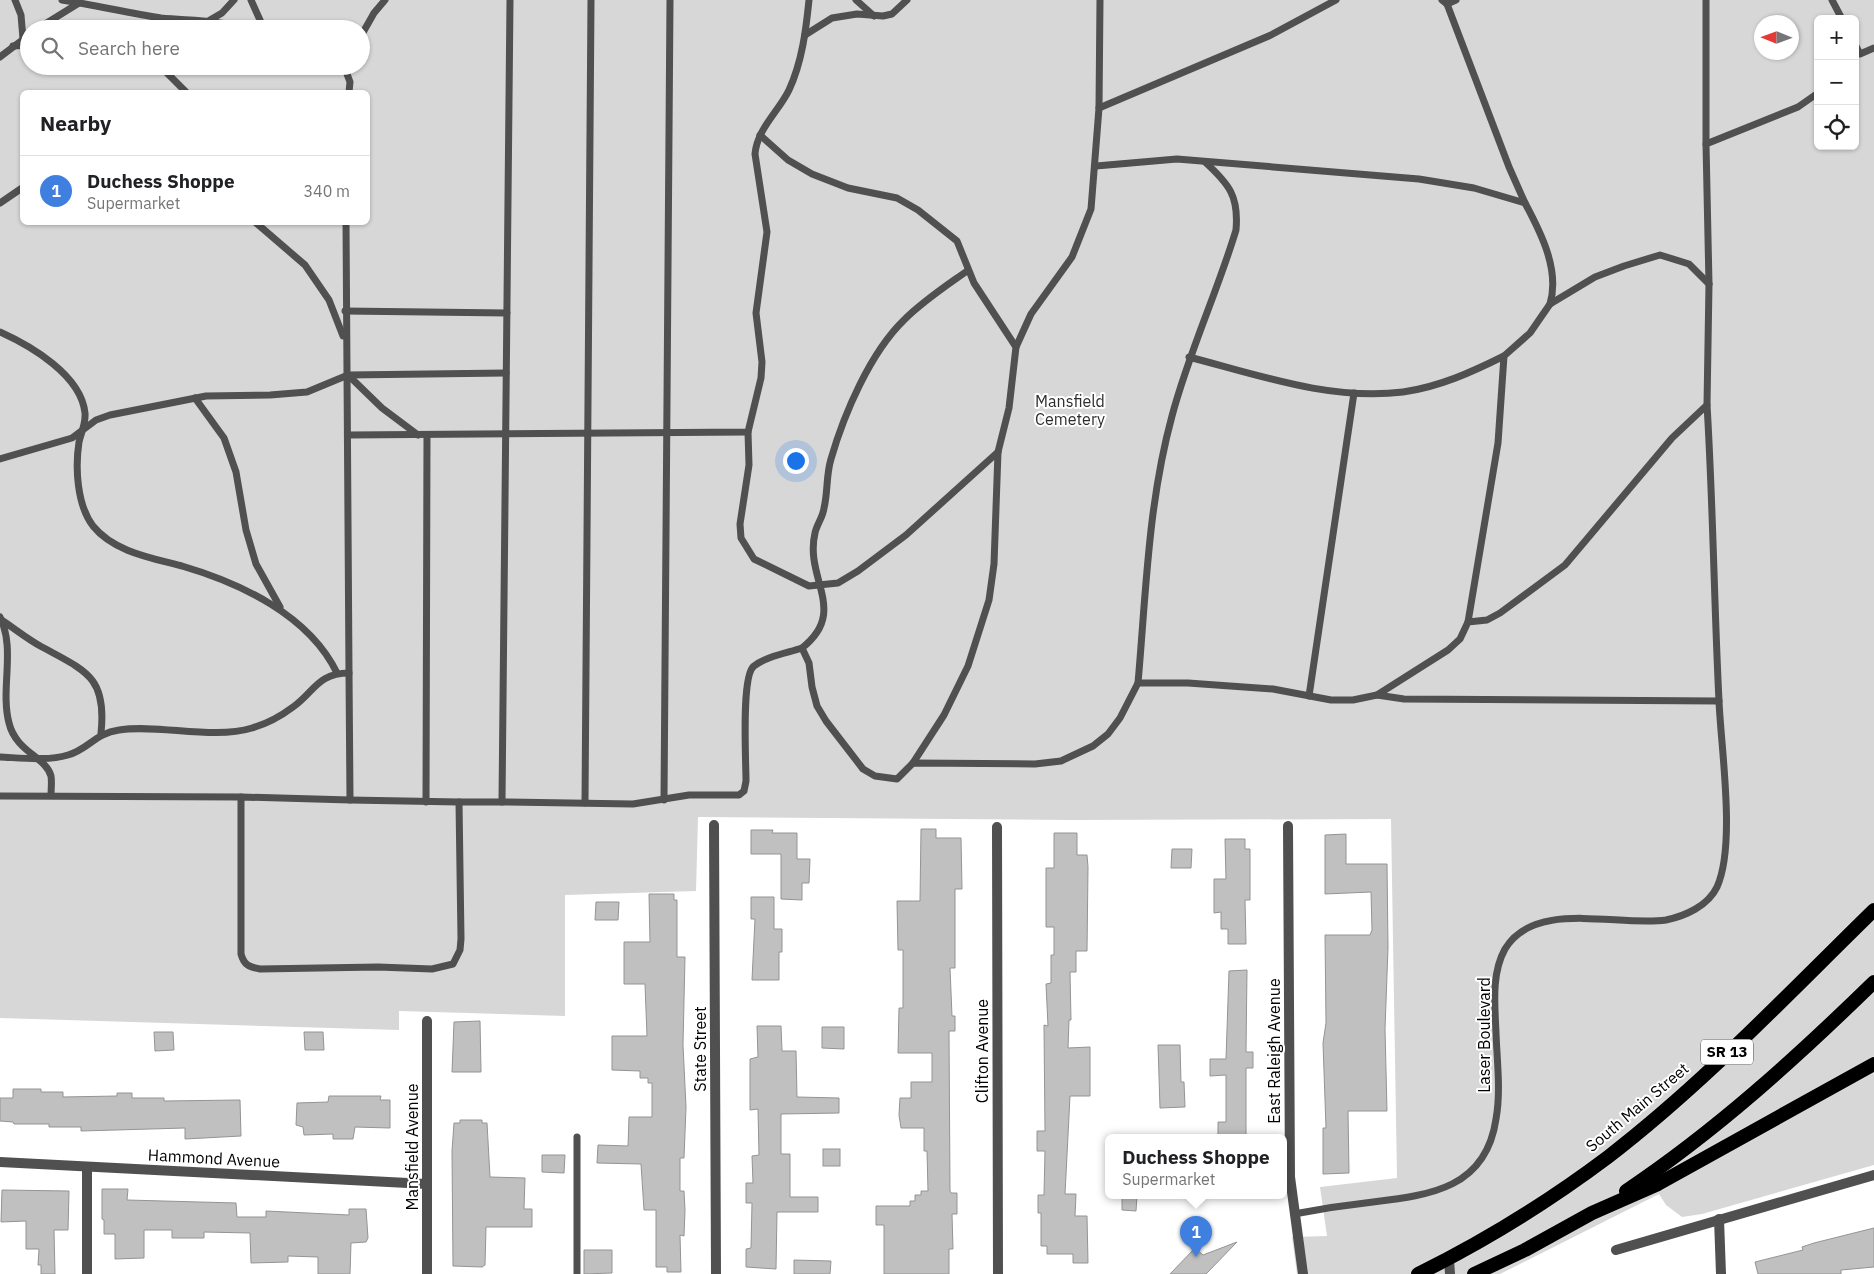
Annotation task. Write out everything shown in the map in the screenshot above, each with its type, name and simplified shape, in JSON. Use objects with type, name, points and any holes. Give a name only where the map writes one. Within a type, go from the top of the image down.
[{"type":"highway","name":"South Main Street","points":[[1418,1274],[1449,1259],[1512,1223],[1616,1150],[1732,1048],[1874,910]]},
{"type":"highway","name":"SR 13","points":[[1474,1274],[1525,1250],[1592,1213],[1685,1150],[1731,1114],[1794,1059],[1874,982]]},
{"type":"highway","points":[[1592,1213],[1666,1179],[1874,1064]]},
{"type":"street","name":"State Street","points":[[714,825],[716,1274]]},
{"type":"street","name":"East Raleigh Avenue","points":[[1288,826],[1290,1177],[1303,1274]]},
{"type":"street","name":"Clifton Avenue","points":[[997,827],[998,1274]]},
{"type":"street","name":"Mansfield Avenue","points":[[427,1021],[427,1274]]},
{"type":"street","name":"Hammond Avenue","points":[[0,1162],[427,1184]]},
{"type":"street","points":[[87,1167],[87,1274]]},
{"type":"street","points":[[1616,1250],[1874,1175]]},
{"type":"street","points":[[1719,1220],[1721,1274]]},
{"type":"street","points":[[1449,1259],[1450,1274]]},
{"type":"lane","points":[[15,0],[22,20]]},
{"type":"lane","points":[[62,0],[128,13],[183,20],[209,20],[222,13],[234,0]]},
{"type":"lane","points":[[251,0],[260,20]]},
{"type":"lane","points":[[370,20],[385,0]]},
{"type":"lane","points":[[502,802],[510,0]]},
{"type":"lane","points":[[585,803],[591,0]]},
{"type":"lane","points":[[664,800],[670,0]]},
{"type":"lane","points":[[809,0],[802,50],[790,87],[783,102],[756,143],[755,154],[767,232],[756,313],[761,370],[759,391],[748,432],[749,465],[740,524],[744,544],[754,559],[801,583],[809,586],[819,586],[838,582],[876,558],[935,510],[998,452]]},
{"type":"lane","points":[[856,0],[874,16]]},
{"type":"lane","points":[[805,35],[832,18],[857,14],[874,16],[892,14],[907,0]]},
{"type":"lane","points":[[802,648],[809,663],[812,687],[818,706],[826,721],[863,769],[885,779],[897,779],[913,763],[944,715],[968,666],[989,600],[995,556],[998,452],[1010,408],[1016,347],[1031,314],[1062,273],[1083,234],[1091,209],[1096,166],[1099,108],[1100,0]]},
{"type":"lane","points":[[1099,108],[1271,35],[1336,0]]},
{"type":"lane","points":[[1189,357],[1300,385],[1354,393],[1404,392],[1440,384],[1504,356],[1530,333],[1550,304],[1554,290],[1549,262],[1545,245],[1509,167],[1444,2],[1456,0]]},
{"type":"lane","name":"Laser Boulevard","points":[[1294,1214],[1433,1193],[1466,1177],[1480,1162],[1489,1146],[1496,1120],[1498,1088],[1495,1002],[1499,962],[1506,947],[1519,933],[1537,924],[1555,920],[1648,921],[1681,916],[1705,903],[1716,890],[1725,858],[1726,811],[1719,701],[1714,530],[1707,404],[1709,284],[1706,144],[1706,0]]},
{"type":"lane","points":[[1832,0],[1840,15]]},
{"type":"lane","points":[[52,20],[79,3]]},
{"type":"lane","points":[[0,57],[20,41]]},
{"type":"lane","points":[[13,46],[20,46]]},
{"type":"lane","points":[[1859,56],[1874,48]]},
{"type":"lane","points":[[169,75],[184,90]]},
{"type":"lane","points":[[347,75],[350,82],[349,90]]},
{"type":"lane","points":[[1706,144],[1798,107],[1814,96]]},
{"type":"lane","points":[[760,135],[788,160],[812,174],[848,188],[897,198],[918,210],[957,241],[967,271],[1016,347]]},
{"type":"lane","points":[[1096,166],[1177,159],[1419,179],[1474,188],[1525,203]]},
{"type":"lane","points":[[913,763],[1035,764],[1061,761],[1093,746],[1108,734],[1120,718],[1138,683],[1148,545],[1153,504],[1169,425],[1189,357],[1231,248],[1236,230],[1238,213],[1226,181],[1205,162]]},
{"type":"lane","points":[[0,203],[20,189]]},
{"type":"lane","points":[[259,225],[290,250],[319,284],[338,318],[346,346]]},
{"type":"lane","points":[[346,225],[345,311],[349,435],[350,800]]},
{"type":"lane","points":[[1550,304],[1595,277],[1660,255],[1689,264],[1709,284]]},
{"type":"lane","points":[[0,796],[241,797],[426,802],[633,804],[689,795],[739,795],[744,791],[746,781],[746,686],[749,673],[753,666],[802,648],[816,637],[822,626],[825,613],[819,586],[814,546],[815,533],[824,510],[830,461],[854,400],[872,362],[890,334],[905,319],[967,271]]},
{"type":"lane","points":[[345,311],[507,313]]},
{"type":"lane","points":[[0,332],[31,348],[51,362],[69,381],[82,400],[85,420],[78,448],[81,499],[93,526],[102,535],[128,550],[185,567],[260,597],[281,609]]},
{"type":"lane","points":[[1138,683],[1188,683],[1273,689],[1308,696],[1353,700],[1378,694],[1448,650],[1460,639],[1468,622],[1498,443],[1504,356]]},
{"type":"lane","points":[[0,458],[54,444],[82,432],[96,420],[110,415],[195,398],[307,392],[348,375],[506,373]]},
{"type":"lane","points":[[348,375],[382,408],[418,435]]},
{"type":"lane","points":[[1308,696],[1354,393]]},
{"type":"lane","points":[[195,398],[224,438],[236,472],[246,530],[256,564],[269,592],[281,609],[311,637],[337,673]]},
{"type":"lane","points":[[1468,622],[1487,620],[1500,613],[1565,565],[1672,438],[1707,404]]},
{"type":"lane","points":[[349,435],[748,432]]},
{"type":"lane","points":[[426,802],[427,435]]},
{"type":"lane","points":[[0,618],[40,646],[81,669],[92,678],[98,688],[102,704],[101,733]]},
{"type":"lane","points":[[0,618],[7,654],[8,722],[12,735],[20,746],[47,768],[51,776],[51,795]]},
{"type":"lane","points":[[0,758],[70,755],[85,747],[101,733],[120,730],[213,731],[251,729],[294,707],[321,681],[337,673],[349,672]]},
{"type":"lane","points":[[1378,694],[1404,699],[1719,701]]},
{"type":"lane","points":[[241,797],[240,954],[243,962],[250,968],[378,967],[432,969],[453,964],[460,950],[461,939],[459,802]]},
{"type":"lane","points":[[576,1274],[577,1137]]},
{"type":"green space","name":"Mansfield Cemetery","points":[[0,0],[1874,0],[1874,1165],[1702,1214],[1682,1217],[1666,1205],[1659,1194],[1500,1274],[1297,1274],[1292,1237],[1327,1236],[1320,1187],[1397,1178],[1391,819],[1069,820],[698,817],[696,891],[565,895],[565,1016],[399,1011],[399,1030],[0,1018]]},
{"type":"building","points":[[921,829],[936,829],[936,838],[961,838],[962,889],[955,889],[955,968],[950,968],[952,1016],[955,1016],[955,1031],[949,1031],[950,1191],[951,1193],[957,1193],[957,1214],[952,1214],[953,1249],[949,1249],[949,1274],[884,1274],[884,1225],[876,1225],[876,1206],[910,1206],[910,1201],[915,1201],[915,1195],[921,1195],[921,1191],[928,1191],[927,1151],[924,1151],[924,1128],[901,1128],[899,1115],[900,1098],[911,1098],[911,1082],[932,1082],[932,1053],[898,1053],[899,1008],[903,1008],[903,950],[898,950],[897,901],[920,901]]},
{"type":"building","points":[[751,830],[773,830],[772,833],[797,833],[797,859],[810,859],[809,883],[802,883],[802,900],[781,899],[781,854],[751,854]]},
{"type":"building","points":[[1054,833],[1077,833],[1077,855],[1087,855],[1088,867],[1087,951],[1076,951],[1076,972],[1070,972],[1071,1020],[1069,1020],[1068,1048],[1090,1047],[1090,1096],[1070,1096],[1065,1194],[1076,1194],[1075,1216],[1087,1216],[1088,1263],[1073,1263],[1073,1254],[1047,1254],[1047,1246],[1041,1246],[1041,1213],[1038,1213],[1038,1195],[1044,1195],[1045,1151],[1037,1151],[1037,1131],[1045,1131],[1044,1025],[1048,1026],[1046,984],[1051,983],[1051,955],[1054,955],[1054,927],[1046,927],[1046,868],[1054,868]]},
{"type":"building","points":[[1346,834],[1346,864],[1387,864],[1388,948],[1385,1029],[1387,1111],[1348,1111],[1349,1173],[1323,1174],[1323,1128],[1326,1128],[1323,1043],[1326,1023],[1325,935],[1370,935],[1372,930],[1371,892],[1325,894],[1325,835]]},
{"type":"building","points":[[1225,839],[1245,839],[1245,849],[1250,849],[1250,900],[1245,900],[1246,944],[1228,944],[1228,929],[1221,929],[1221,912],[1214,913],[1214,879],[1226,879]]},
{"type":"building","points":[[1172,849],[1192,849],[1191,868],[1171,868]]},
{"type":"building","points":[[649,894],[674,894],[674,900],[677,900],[677,957],[685,957],[683,1045],[686,1107],[684,1158],[680,1158],[680,1191],[684,1191],[685,1210],[684,1236],[680,1235],[681,1272],[667,1272],[667,1267],[656,1267],[656,1210],[644,1210],[641,1164],[597,1163],[598,1145],[628,1146],[629,1117],[652,1117],[652,1083],[648,1083],[648,1078],[640,1078],[640,1071],[612,1070],[612,1036],[647,1036],[645,984],[624,984],[624,942],[650,942]]},
{"type":"building","points":[[751,897],[774,897],[774,929],[782,929],[782,952],[779,952],[779,980],[752,980],[755,919],[751,919]]},
{"type":"building","points":[[596,902],[619,902],[618,920],[595,920]]},
{"type":"building","points":[[1247,970],[1246,1052],[1253,1052],[1253,1068],[1246,1068],[1246,1134],[1218,1134],[1218,1122],[1226,1122],[1226,1075],[1210,1076],[1210,1059],[1226,1059],[1229,971]]},
{"type":"building","points":[[480,1021],[481,1072],[452,1072],[454,1022]]},
{"type":"building","points":[[757,1026],[781,1026],[782,1051],[796,1051],[797,1097],[839,1098],[839,1113],[781,1114],[781,1154],[790,1154],[790,1197],[818,1197],[818,1212],[777,1212],[776,1269],[746,1267],[746,1249],[751,1248],[752,1203],[746,1203],[746,1183],[753,1183],[752,1156],[759,1155],[758,1109],[750,1110],[750,1059],[758,1057]]},
{"type":"building","points":[[822,1027],[844,1027],[844,1049],[822,1048]]},
{"type":"building","points":[[154,1032],[173,1032],[174,1050],[155,1051]]},
{"type":"building","points":[[304,1032],[323,1032],[324,1050],[305,1050]]},
{"type":"building","points":[[1158,1045],[1180,1045],[1181,1082],[1184,1082],[1185,1107],[1160,1108]]},
{"type":"building","points":[[13,1089],[41,1089],[41,1092],[63,1092],[63,1097],[117,1096],[117,1093],[132,1093],[132,1098],[164,1098],[164,1101],[240,1100],[241,1136],[185,1139],[185,1128],[81,1131],[81,1127],[49,1127],[49,1124],[14,1124],[13,1122],[0,1121],[0,1098],[13,1098]]},
{"type":"building","points":[[329,1096],[381,1096],[380,1100],[390,1100],[390,1128],[355,1127],[353,1139],[333,1139],[333,1134],[304,1135],[303,1127],[296,1125],[297,1103],[328,1102]]},
{"type":"building","points":[[460,1120],[482,1120],[482,1123],[487,1123],[490,1177],[525,1178],[524,1209],[532,1209],[532,1227],[486,1227],[485,1265],[482,1267],[453,1266],[452,1151],[454,1123],[460,1123]]},
{"type":"building","points":[[823,1149],[840,1149],[840,1166],[823,1166]]},
{"type":"building","points":[[542,1155],[565,1155],[564,1173],[542,1172]]},
{"type":"building","points":[[102,1189],[128,1189],[127,1200],[236,1203],[237,1217],[266,1217],[266,1211],[349,1215],[349,1209],[366,1209],[368,1238],[366,1242],[351,1243],[350,1274],[318,1274],[318,1257],[288,1256],[288,1262],[251,1263],[250,1233],[204,1232],[204,1238],[172,1238],[172,1230],[144,1230],[144,1258],[115,1259],[115,1234],[104,1234]]},
{"type":"building","points":[[2,1190],[69,1191],[68,1230],[54,1230],[55,1274],[41,1274],[41,1265],[38,1265],[39,1249],[26,1249],[26,1221],[1,1222]]},
{"type":"building","points":[[1122,1199],[1137,1199],[1136,1211],[1122,1210]]},
{"type":"building","points":[[1874,1228],[1874,1267],[1841,1270],[1841,1274],[1758,1274],[1755,1262],[1803,1250],[1802,1247],[1814,1243]]},
{"type":"building","points":[[1237,1242],[1206,1274],[1170,1274],[1195,1248],[1203,1255]]},
{"type":"building","points":[[584,1250],[612,1250],[612,1273],[584,1274]]},
{"type":"building","points":[[794,1260],[831,1261],[830,1274],[794,1274]]},
{"type":"place","name":"Duchess Shoppe","points":[[1196,1257]]}]
